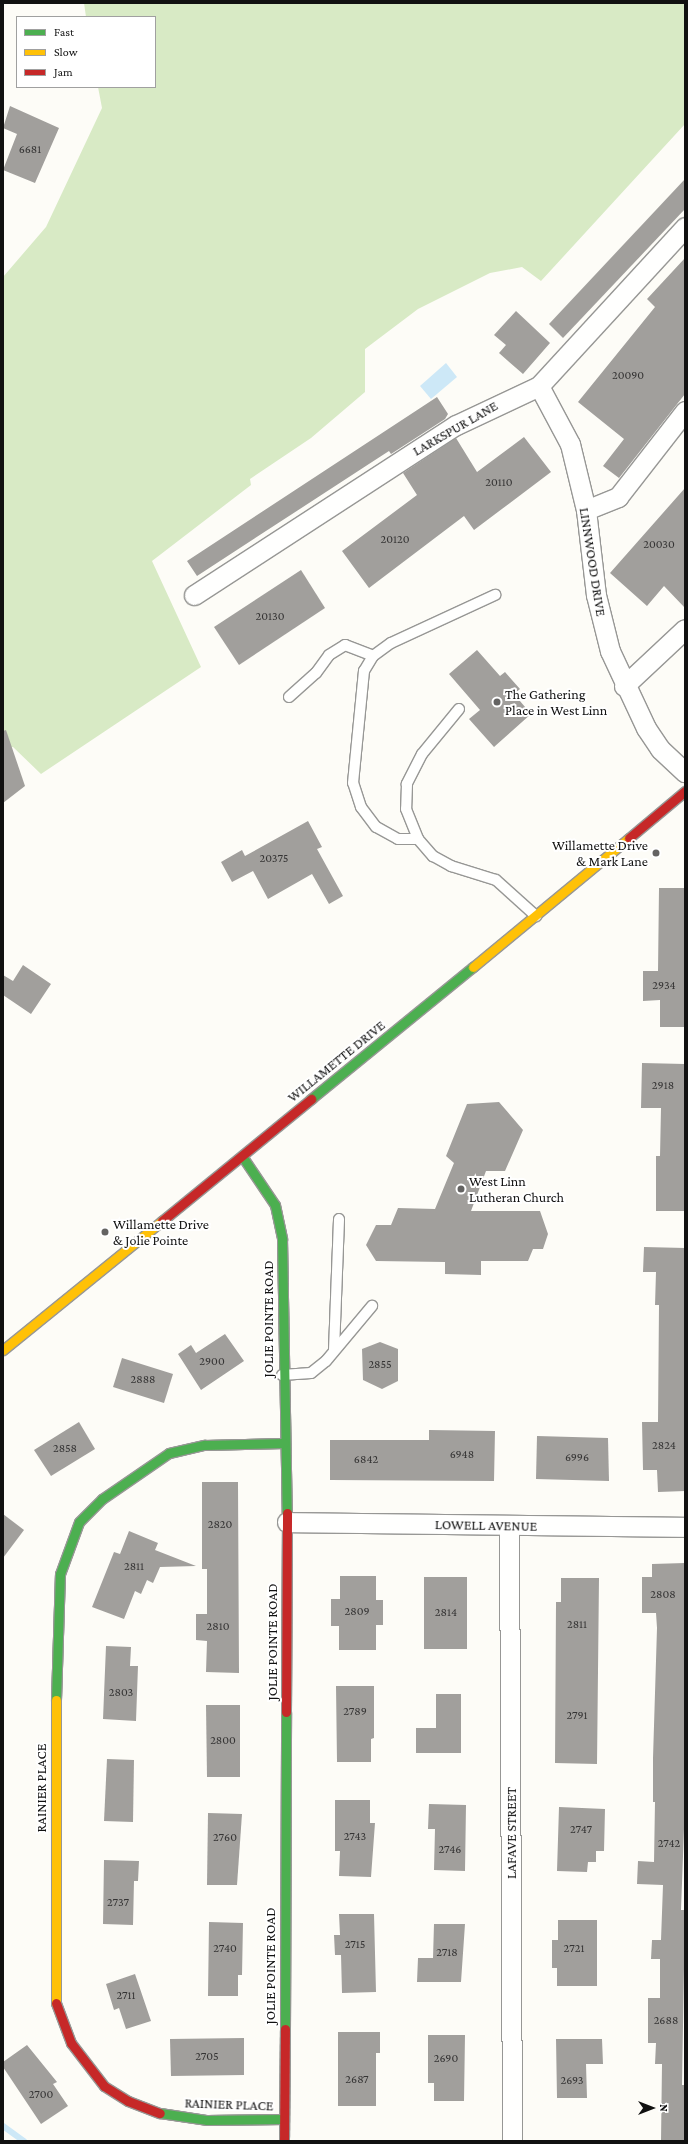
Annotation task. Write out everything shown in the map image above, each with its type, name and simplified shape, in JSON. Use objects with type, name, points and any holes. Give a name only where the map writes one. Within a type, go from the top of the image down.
[{"type":"street","name":"LARKSPUR LANE","points":[[194,595],[456,425],[539,386],[685,227]]},
{"type":"street","name":"LINNWOOD DRIVE","points":[[539,386],[570,444],[586,510],[596,595],[610,651],[624,686],[657,744],[685,772]]},
{"type":"street","points":[[586,510],[618,497],[685,411]]},
{"type":"street","points":[[624,686],[685,629]]},
{"type":"street","name":"WILLAMETTE DRIVE","points":[[3,1350],[536,916],[685,792]]},
{"type":"street","name":"JOLIE POINTE ROAD","points":[[242,1156],[268,1191],[281,1225],[282,1375],[288,1522],[284,2141]]},
{"type":"street","name":"RAINIER PLACE","points":[[284,1443],[205,1446],[169,1453],[102,1499],[79,1522],[70,1543],[60,1574],[56,1634],[54,1970],[56,2009],[71,2043],[104,2086],[128,2101],[150,2111],[207,2120],[284,2119]]},
{"type":"street","name":"LOWELL AVENUE","points":[[288,1522],[509,1526],[685,1527]]},
{"type":"street","name":"LAFAVE STREET","points":[[509,1526],[512,2141]]},
{"type":"lane","points":[[418,840],[398,839],[376,827],[361,808],[353,783],[364,671],[373,656],[391,643],[495,595]]},
{"type":"lane","points":[[289,697],[316,673],[329,655],[345,645],[373,656]]},
{"type":"lane","points":[[459,709],[422,754],[407,784],[406,809],[418,840],[433,856],[451,866],[496,880],[536,916]]},
{"type":"lane","points":[[334,1350],[339,1219]]},
{"type":"lane","points":[[282,1375],[311,1373],[334,1350],[372,1306]]},
{"type":"green space","points":[[84,3],[685,3],[685,124],[541,281],[522,267],[490,273],[418,309],[365,349],[365,392],[311,438],[250,479],[251,485],[152,561],[201,667],[41,774],[13,747],[3,748],[3,277],[46,227],[102,108],[98,88],[156,88],[156,16],[86,16]]},
{"type":"water","points":[[446,363],[457,377],[431,399],[420,386]]},
{"type":"building","points":[[10,106],[59,128],[35,183],[3,170],[17,134],[3,128]]},
{"type":"building","points":[[685,179],[685,209],[563,338],[549,324]]},
{"type":"building","points":[[685,258],[685,394],[619,478],[603,466],[624,439],[578,402],[655,307],[647,299]]},
{"type":"building","points":[[516,311],[550,343],[523,374],[499,353],[506,345],[494,335]]},
{"type":"building","points":[[437,397],[448,414],[445,419],[391,454],[389,451],[197,576],[187,561]]},
{"type":"building","points":[[524,437],[551,472],[474,530],[464,516],[369,588],[342,551],[417,495],[403,473],[456,438],[477,472]]},
{"type":"building","points":[[685,488],[685,608],[664,586],[647,606],[610,573]]},
{"type":"building","points":[[301,570],[325,608],[239,665],[214,627]]},
{"type":"building","name":"The Gathering Place in West Linn","points":[[477,650],[500,676],[505,672],[520,689],[514,694],[531,714],[494,747],[469,719],[480,710],[449,674]]},
{"type":"building","points":[[6,730],[25,786],[3,803],[3,731]]},
{"type":"building","points":[[308,821],[322,847],[317,849],[343,896],[329,904],[312,874],[268,899],[253,871],[232,882],[221,862],[242,850],[245,856]]},
{"type":"building","points":[[659,888],[685,888],[685,1027],[660,1027],[660,1000],[643,1001],[643,971],[658,971]]},
{"type":"building","points":[[23,965],[51,984],[31,1014],[3,995],[3,975],[13,981]]},
{"type":"building","points":[[642,1063],[685,1064],[685,1211],[656,1211],[656,1156],[660,1156],[661,1108],[641,1108]]},
{"type":"building","name":"West Linn Lutheran Church","points":[[499,1102],[523,1130],[505,1171],[486,1171],[471,1211],[540,1211],[548,1234],[543,1249],[533,1249],[528,1261],[481,1261],[481,1275],[445,1274],[445,1262],[376,1261],[366,1245],[376,1225],[391,1225],[398,1208],[435,1209],[454,1163],[446,1156],[467,1104]]},
{"type":"building","points":[[644,1247],[685,1248],[685,1491],[658,1492],[657,1470],[643,1470],[642,1422],[658,1422],[659,1305],[655,1305],[656,1272],[643,1272]]},
{"type":"building","points":[[225,1334],[244,1361],[201,1390],[178,1354],[191,1345],[196,1353]]},
{"type":"building","points":[[380,1342],[398,1349],[398,1381],[382,1389],[363,1380],[362,1349]]},
{"type":"building","points":[[122,1358],[173,1374],[164,1403],[113,1387]]},
{"type":"building","points":[[79,1422],[95,1449],[51,1476],[34,1450]]},
{"type":"building","points":[[429,1430],[495,1431],[494,1481],[330,1480],[330,1440],[429,1440]]},
{"type":"building","points":[[537,1436],[608,1438],[609,1481],[536,1479]]},
{"type":"building","points":[[202,1482],[238,1482],[239,1673],[206,1672],[207,1641],[196,1640],[196,1614],[207,1614],[207,1569],[202,1569]]},
{"type":"building","points":[[3,1514],[24,1530],[3,1558]]},
{"type":"building","points":[[129,1531],[158,1543],[155,1550],[196,1566],[160,1567],[153,1583],[147,1580],[141,1594],[135,1591],[124,1619],[92,1607],[114,1552],[120,1554]]},
{"type":"building","points":[[685,1563],[685,1802],[681,1910],[685,1910],[682,2085],[685,2085],[685,2141],[661,2141],[662,2064],[655,2064],[656,2043],[648,2043],[648,1998],[660,1998],[660,1959],[651,1959],[652,1940],[661,1940],[663,1885],[637,1884],[638,1861],[654,1862],[655,1802],[653,1802],[653,1758],[657,1628],[656,1613],[642,1613],[642,1577],[652,1577],[652,1564]]},
{"type":"building","points":[[340,1576],[376,1576],[376,1600],[383,1600],[383,1625],[376,1625],[376,1650],[339,1650],[339,1626],[331,1626],[331,1599],[340,1599]]},
{"type":"building","points":[[424,1577],[467,1577],[467,1649],[424,1649]]},
{"type":"building","points":[[561,1578],[599,1578],[597,1764],[555,1763],[556,1602],[561,1602]]},
{"type":"building","points":[[106,1646],[131,1647],[130,1666],[138,1666],[136,1721],[103,1719]]},
{"type":"building","points":[[336,1686],[374,1686],[374,1738],[371,1739],[371,1762],[337,1762]]},
{"type":"building","points":[[436,1694],[461,1694],[461,1753],[416,1753],[416,1728],[436,1728]]},
{"type":"building","points":[[206,1705],[240,1705],[240,1777],[207,1777]]},
{"type":"building","points":[[107,1759],[134,1760],[133,1822],[104,1821]]},
{"type":"building","points":[[335,1800],[370,1800],[370,1823],[375,1823],[371,1877],[339,1876],[340,1851],[335,1851]]},
{"type":"building","points":[[429,1804],[466,1805],[465,1871],[434,1870],[435,1829],[428,1829]]},
{"type":"building","points":[[559,1807],[605,1809],[604,1851],[596,1851],[596,1862],[588,1862],[587,1872],[557,1871]]},
{"type":"building","points":[[208,1813],[242,1814],[237,1885],[207,1885]]},
{"type":"building","points":[[104,1860],[139,1861],[138,1881],[134,1881],[133,1925],[103,1924]]},
{"type":"building","points":[[339,1914],[374,1914],[376,1992],[342,1993],[341,1955],[335,1955],[334,1935],[340,1935]]},
{"type":"building","points":[[558,1920],[597,1920],[597,1986],[557,1986],[557,1968],[552,1968],[552,1940],[558,1940]]},
{"type":"building","points":[[209,1922],[243,1923],[242,1975],[238,1975],[238,1996],[208,1996]]},
{"type":"building","points":[[434,1924],[465,1924],[461,1982],[417,1982],[418,1958],[433,1958]]},
{"type":"building","points":[[135,1974],[151,2021],[126,2029],[119,2008],[114,2010],[106,1984]]},
{"type":"building","points":[[338,2032],[380,2032],[380,2053],[376,2053],[376,2106],[338,2106]]},
{"type":"building","points":[[428,2035],[465,2035],[464,2101],[434,2101],[434,2083],[428,2083]]},
{"type":"building","points":[[244,2038],[244,2075],[171,2076],[170,2039]]},
{"type":"building","points":[[556,2039],[602,2039],[603,2064],[586,2064],[587,2098],[557,2098]]},
{"type":"building","points":[[27,2045],[57,2082],[53,2084],[68,2106],[41,2124],[3,2067],[3,2062]]},
{"type":"waterway","points":[[3,2126],[24,2141]]},
{"type":"traffic: fast","points":[[311,1099],[473,967]]},
{"type":"traffic: fast","points":[[242,1156],[275,1205],[282,1239],[287,1513]]},
{"type":"traffic: fast","points":[[56,1700],[60,1574],[79,1522],[102,1499],[169,1453],[205,1445],[284,1443]]},
{"type":"traffic: fast","points":[[285,2029],[286,1712]]},
{"type":"traffic: fast","points":[[160,2113],[207,2120],[284,2119]]},
{"type":"traffic: slow","points":[[473,967],[629,838]]},
{"type":"traffic: slow","points":[[3,1350],[162,1221]]},
{"type":"traffic: slow","points":[[56,1700],[56,2003]]},
{"type":"traffic: jam","points":[[629,838],[685,791]]},
{"type":"traffic: jam","points":[[162,1221],[311,1099]]},
{"type":"traffic: jam","points":[[286,1712],[287,1513]]},
{"type":"traffic: jam","points":[[56,2003],[71,2043],[104,2086],[128,2101],[160,2113]]},
{"type":"traffic: jam","points":[[284,2141],[285,2029]]},
{"type":"place","name":"The Gathering Place in West Linn","points":[[497,702]]},
{"type":"place","name":"Willamette Drive & Mark Lane","points":[[656,853]]},
{"type":"place","name":"West Linn Lutheran Church","points":[[461,1189]]},
{"type":"place","name":"Willamette Drive & Jolie Pointe","points":[[105,1232]]}]
